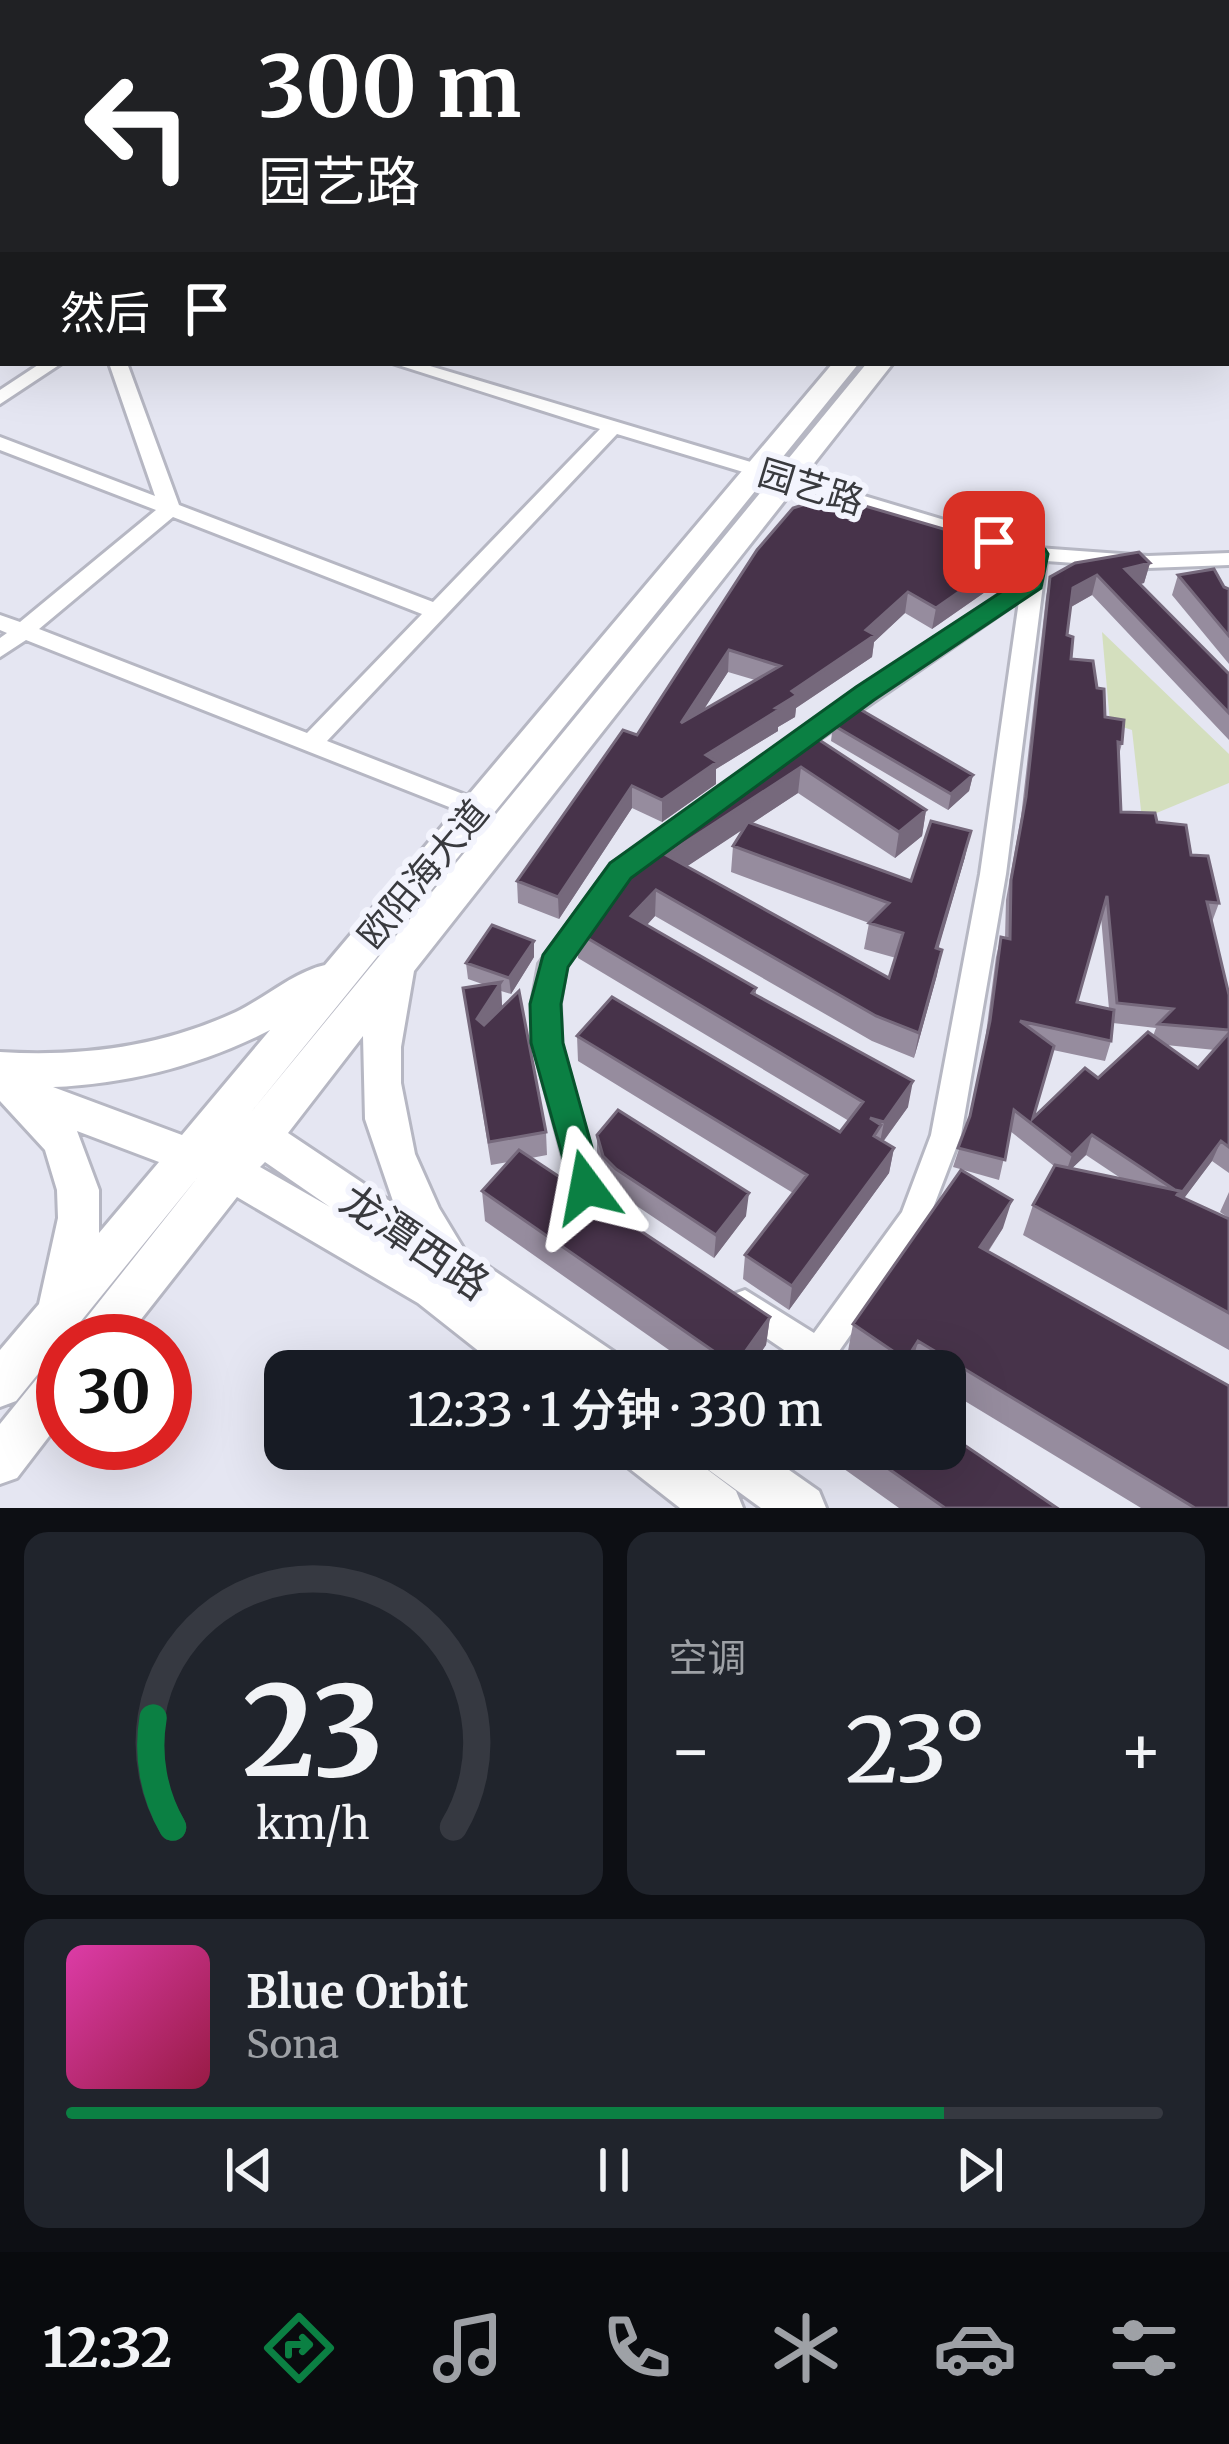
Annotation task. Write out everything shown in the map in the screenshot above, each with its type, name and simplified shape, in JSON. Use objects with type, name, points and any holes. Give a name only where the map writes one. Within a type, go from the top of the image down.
[{"type":"main road","name":"欧阳海大道","points":[[7,1377],[190,1156],[243,1124],[772,475],[844,366]]},
{"type":"main road","name":"欧阳海大道","points":[[384,951],[477,809],[772,475],[877,366]]},
{"type":"main road","points":[[0,1068],[88,1068],[201,1043],[384,951],[391,989],[380,1054],[384,1122],[406,1189],[455,1270]]},
{"type":"main road","points":[[0,1084],[50,1123],[74,1166],[80,1191],[79,1239],[64,1291],[7,1377]]},
{"type":"main road","name":"龙潭西路","points":[[0,1084],[232,1172],[433,1289],[513,1350]]},
{"type":"main road","name":"欧阳海大道","points":[[118,1314],[232,1172],[243,1124]]},
{"type":"main road","name":"龙潭西路","points":[[243,1124],[573,1350]]},
{"type":"main road","points":[[0,1461],[36,1416]]},
{"type":"main road","points":[[669,1470],[719,1508]]},
{"type":"main road","points":[[757,1470],[802,1508]]},
{"type":"street","points":[[0,398],[48,366]]},
{"type":"street","points":[[119,366],[170,509]]},
{"type":"street","name":"园艺路","points":[[411,366],[772,475],[1034,568],[1229,559]]},
{"type":"street","points":[[310,744],[614,428]]},
{"type":"street","points":[[0,443],[437,612]]},
{"type":"street","points":[[0,650],[170,509]]},
{"type":"street","points":[[771,762],[1034,568]]},
{"type":"street","points":[[821,1350],[914,1220],[946,1135],[993,874],[1034,568]]},
{"type":"street","points":[[0,622],[477,809]]},
{"type":"street","points":[[642,1234],[603,1207],[586,1187],[547,1043],[546,1004],[554,964],[620,871],[677,830]]},
{"type":"street","points":[[720,1287],[796,1350]]},
{"type":"green space","points":[[1102,632],[1229,754],[1229,783],[1142,819],[1132,730],[1110,723]]},
{"type":"building","points":[[812,502],[865,506],[1005,547],[992,569],[936,608],[908,592],[866,630],[875,635],[792,691],[797,695],[776,708],[780,709],[706,755],[717,762],[662,800],[632,786],[558,897],[517,881],[623,730],[637,735],[757,550],[793,508]],"holes":[[[729,650],[780,666],[681,723]]]},
{"type":"building","points":[[1139,552],[1150,563],[1125,569],[1229,674],[1229,713],[1097,575],[1073,588],[1067,635],[1073,637],[1071,659],[1093,661],[1097,688],[1104,689],[1105,717],[1124,720],[1122,743],[1118,742],[1121,812],[1155,813],[1157,822],[1186,825],[1191,855],[1208,856],[1219,903],[1207,902],[1229,995],[1229,1030],[1158,1024],[1173,1009],[1117,1003],[1107,896],[1077,1002],[1114,1010],[1111,1041],[1020,1021],[1054,1046],[1033,1118],[1085,1068],[1098,1078],[1148,1032],[1198,1068],[1229,1033],[1229,1147],[1221,1141],[1181,1194],[1092,1135],[1072,1155],[1014,1110],[1005,1160],[958,1148],[970,1116],[990,1021],[1001,937],[1010,939],[1011,880],[1026,797],[1050,577],[1075,563]]},
{"type":"building","points":[[1214,569],[1229,589],[1229,636],[1178,575]]},
{"type":"building","points":[[856,707],[973,775],[951,794],[833,725]]},
{"type":"building","points":[[804,730],[926,810],[899,832],[801,767],[666,855],[889,978],[903,933],[869,923],[889,903],[733,846],[748,822],[911,881],[931,821],[971,831],[936,948],[942,950],[919,1033],[876,1016],[656,890],[631,916],[756,988],[752,993],[913,1081],[884,1122],[870,1118],[881,1125],[874,1136],[894,1148],[792,1286],[745,1255],[807,1175],[577,1036],[612,997],[840,1132],[863,1102],[577,932],[622,885],[614,881],[633,855]]},
{"type":"building","points":[[492,925],[534,941],[509,978],[466,963]]},
{"type":"building","points":[[501,982],[477,1019],[484,1025],[519,991],[546,1132],[489,1142],[463,988]]},
{"type":"building","points":[[618,1110],[749,1193],[716,1235],[603,1156],[597,1135]]},
{"type":"building","points":[[519,1150],[770,1317],[746,1350],[712,1350],[482,1191]]},
{"type":"building","points":[[1055,1165],[1180,1191],[1177,1195],[1229,1219],[1229,1313],[1033,1205]]},
{"type":"building","points":[[961,1170],[1012,1200],[980,1247],[1229,1386],[1229,1508],[1195,1508],[966,1370],[966,1350],[933,1350],[918,1341],[912,1350],[891,1350],[853,1324]]},
{"type":"building","points":[[966,1446],[1057,1508],[945,1508],[890,1470],[966,1470]]},
{"type":"route","points":[[586,1187],[547,1043],[546,1004],[554,964],[620,871],[865,693],[1032,582],[1036,554],[994,542]]}]
